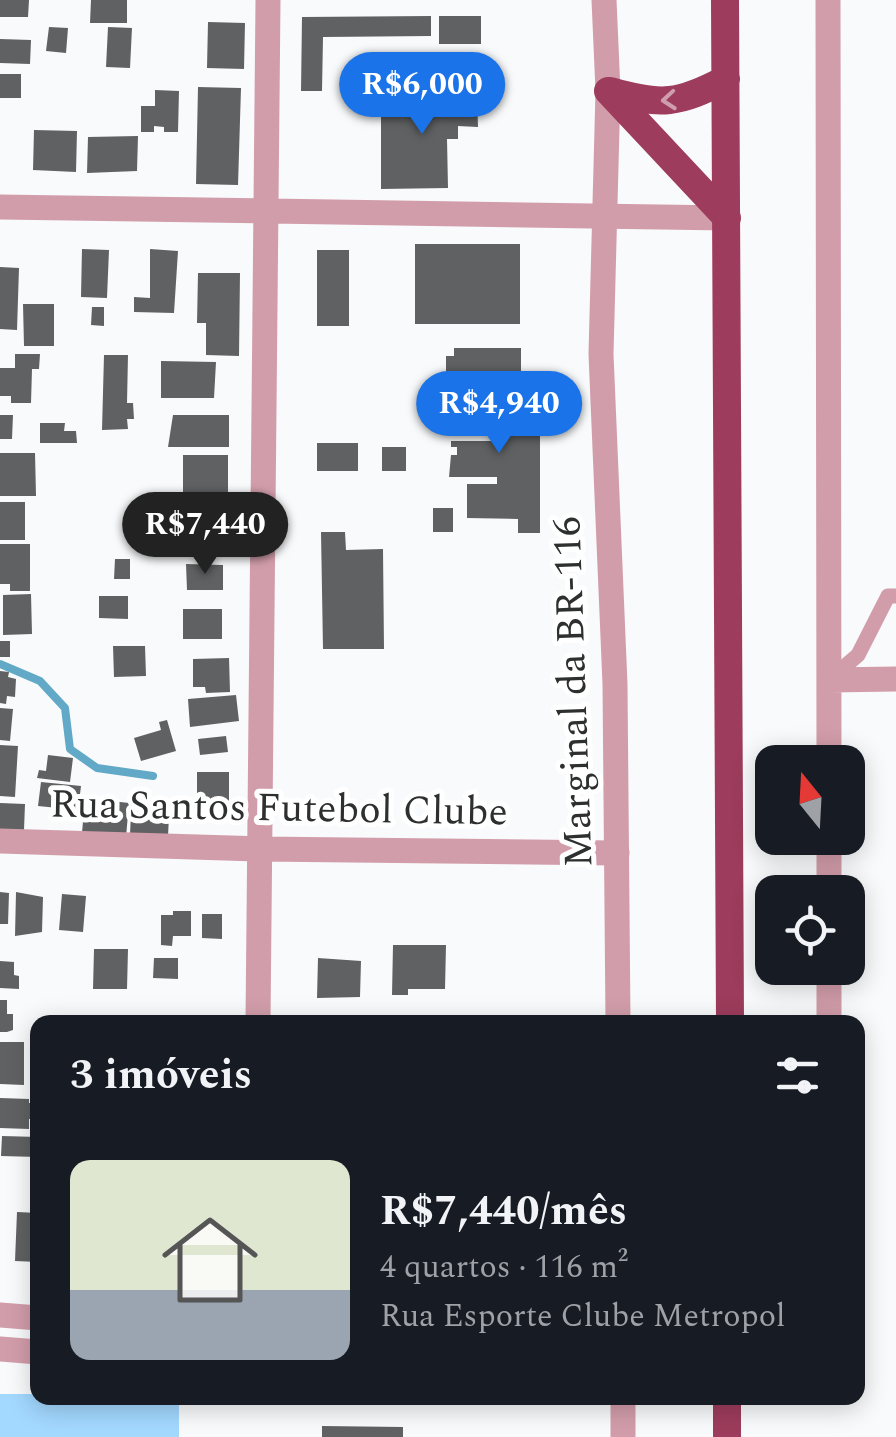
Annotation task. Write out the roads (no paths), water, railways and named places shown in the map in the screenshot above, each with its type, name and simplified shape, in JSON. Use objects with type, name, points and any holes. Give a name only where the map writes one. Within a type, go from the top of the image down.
[{"type":"highway","points":[[724,0],[730,1015]]},
{"type":"highway","points":[[608,90],[668,103],[692,97],[726,79]]},
{"type":"highway","points":[[608,90],[727,218]]},
{"type":"highway","points":[[727,1437],[728,1405]]},
{"type":"street","points":[[258,1015],[268,0]]},
{"type":"street","name":"Marginal da BR-116","points":[[604,0],[607,216],[601,354],[615,684],[618,1015]]},
{"type":"street","points":[[828,0],[829,745]]},
{"type":"street","points":[[0,207],[727,218]]},
{"type":"street","points":[[829,680],[896,679]]},
{"type":"street","name":"Rua Santos Futebol Clube","points":[[0,841],[260,849],[616,852]]},
{"type":"street","points":[[830,985],[830,1015]]},
{"type":"street","points":[[0,1314],[30,1317]]},
{"type":"street","points":[[0,1349],[30,1351]]},
{"type":"street","points":[[623,1405],[623,1437]]},
{"type":"lane","points":[[829,680],[858,655],[888,596],[896,596]]},
{"type":"waterway","points":[[0,664],[40,681],[65,708],[70,749],[97,768],[153,776]]}]
